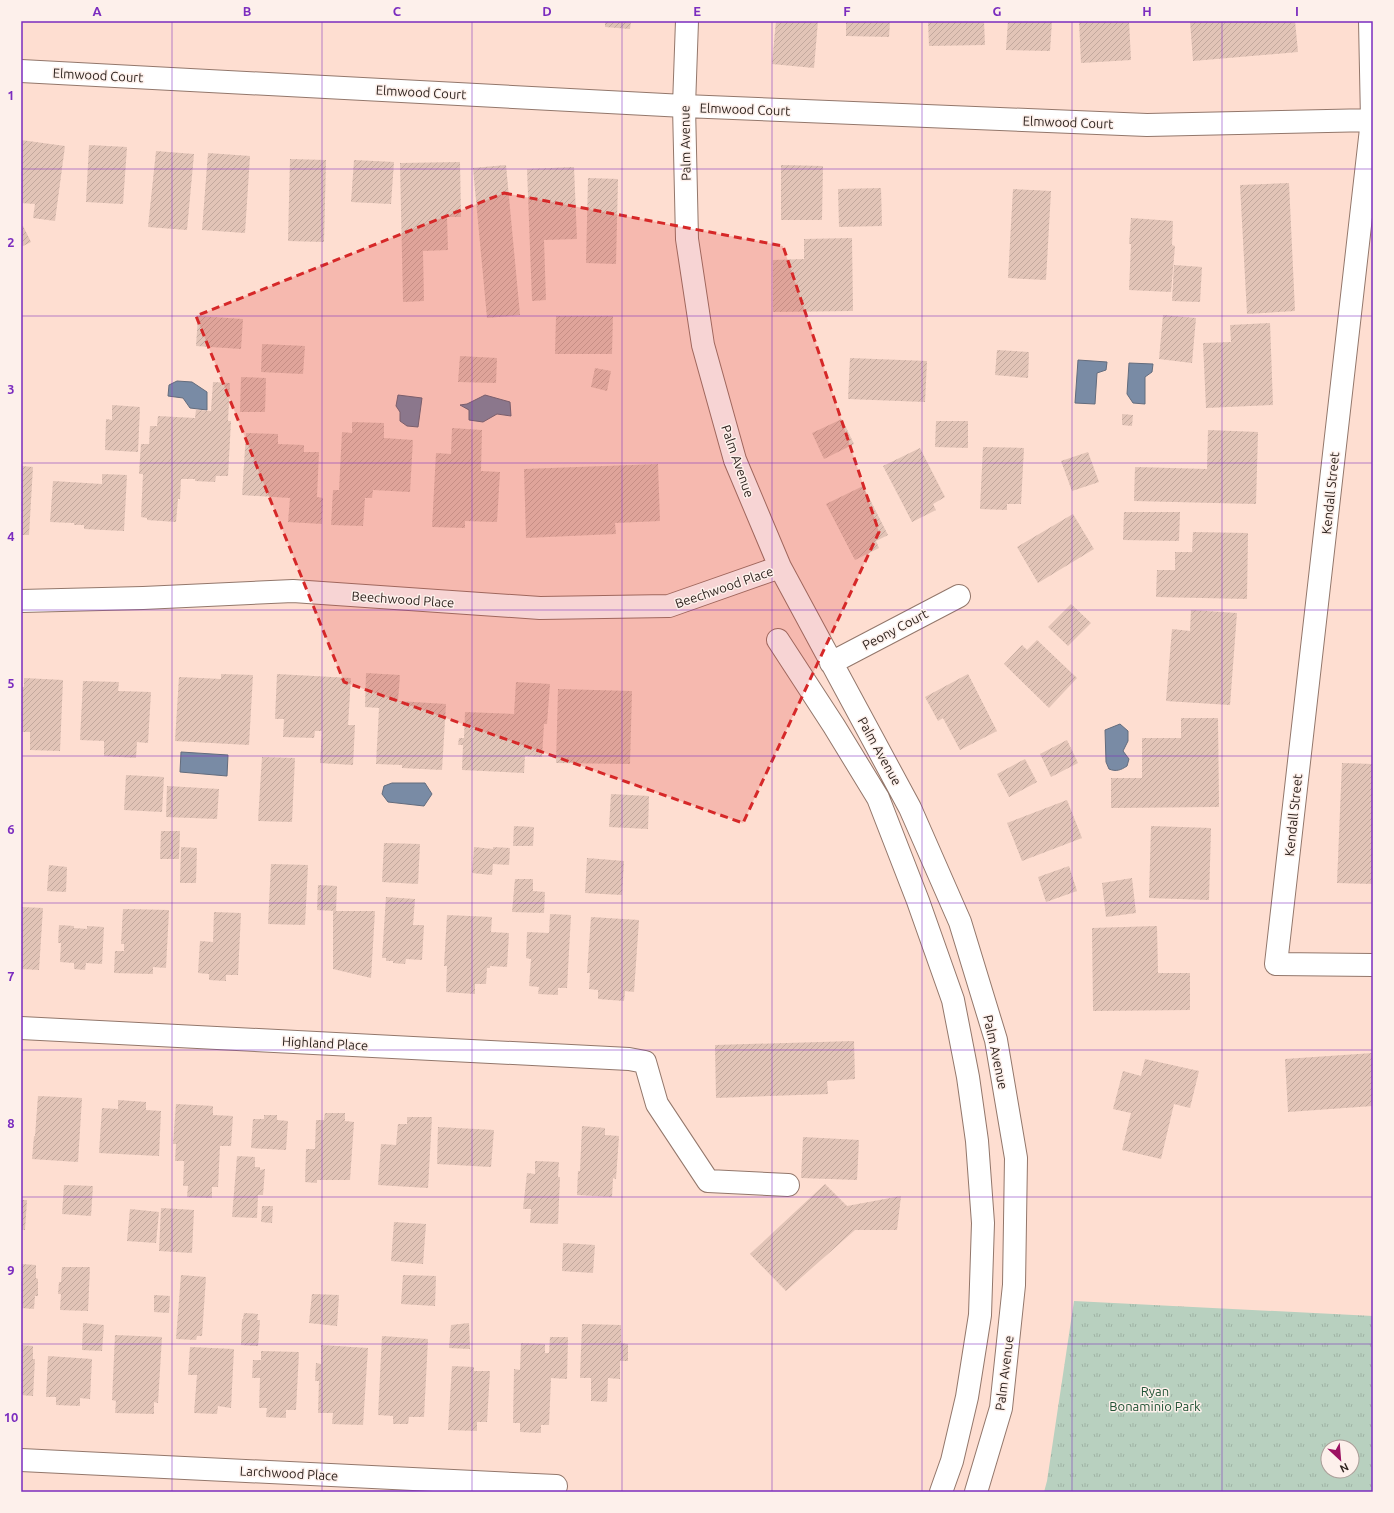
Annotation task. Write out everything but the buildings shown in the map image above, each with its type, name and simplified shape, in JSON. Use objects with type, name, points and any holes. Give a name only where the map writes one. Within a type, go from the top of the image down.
[{"type":"street","name":"Palm Avenue","points":[[687,21],[684,106],[688,239],[703,345],[735,460],[780,567],[910,808],[960,922],[996,1040],[1016,1158],[1014,1285],[1001,1408],[976,1492]]},
{"type":"street","name":"Kendall Street","points":[[1370,21],[1373,120],[1276,964],[1373,965]]},
{"type":"street","name":"Elmwood Court","points":[[21,71],[684,106],[1147,125],[1373,120]]},
{"type":"street","name":"Beechwood Place","points":[[21,600],[143,598],[293,591],[540,608],[669,606],[780,567]]},
{"type":"street","name":"Peony Court","points":[[831,663],[959,596]]},
{"type":"street","points":[[778,640],[834,726],[878,798],[918,901],[955,1008],[968,1077],[977,1141],[983,1223],[980,1315],[969,1389],[952,1461],[940,1492]]},
{"type":"street","name":"Highland Place","points":[[21,1028],[629,1058],[645,1062],[657,1104],[708,1181],[788,1185]]},
{"type":"street","name":"Larchwood Place","points":[[21,1460],[556,1486]]},
{"type":"highlighted area","points":[[504,193],[783,246],[879,532],[743,823],[344,682],[196,316]]},
{"type":"green space","name":"Ryan Bonaminio Park","points":[[1074,1301],[1373,1316],[1373,1492],[1044,1492],[1047,1481]]},
{"type":"water","points":[[1078,360],[1107,362],[1106,370],[1097,373],[1095,404],[1075,403]]},
{"type":"water","points":[[1129,363],[1153,364],[1152,372],[1145,377],[1145,404],[1133,403],[1127,394]]},
{"type":"water","points":[[177,381],[192,382],[207,392],[207,410],[190,408],[183,398],[168,396],[169,385]]},
{"type":"water","points":[[398,395],[422,398],[418,427],[407,426],[400,421],[400,412],[396,406]]},
{"type":"water","points":[[485,395],[510,402],[511,416],[497,414],[483,422],[469,420],[469,410],[460,405],[467,404]]},
{"type":"water","points":[[1120,724],[1128,731],[1128,741],[1123,751],[1129,759],[1127,766],[1114,770],[1109,769],[1106,762],[1105,730]]},
{"type":"water","points":[[181,752],[228,755],[227,776],[180,772]]},
{"type":"water","points":[[392,783],[425,783],[432,794],[424,806],[388,802],[382,794],[384,786]]}]
